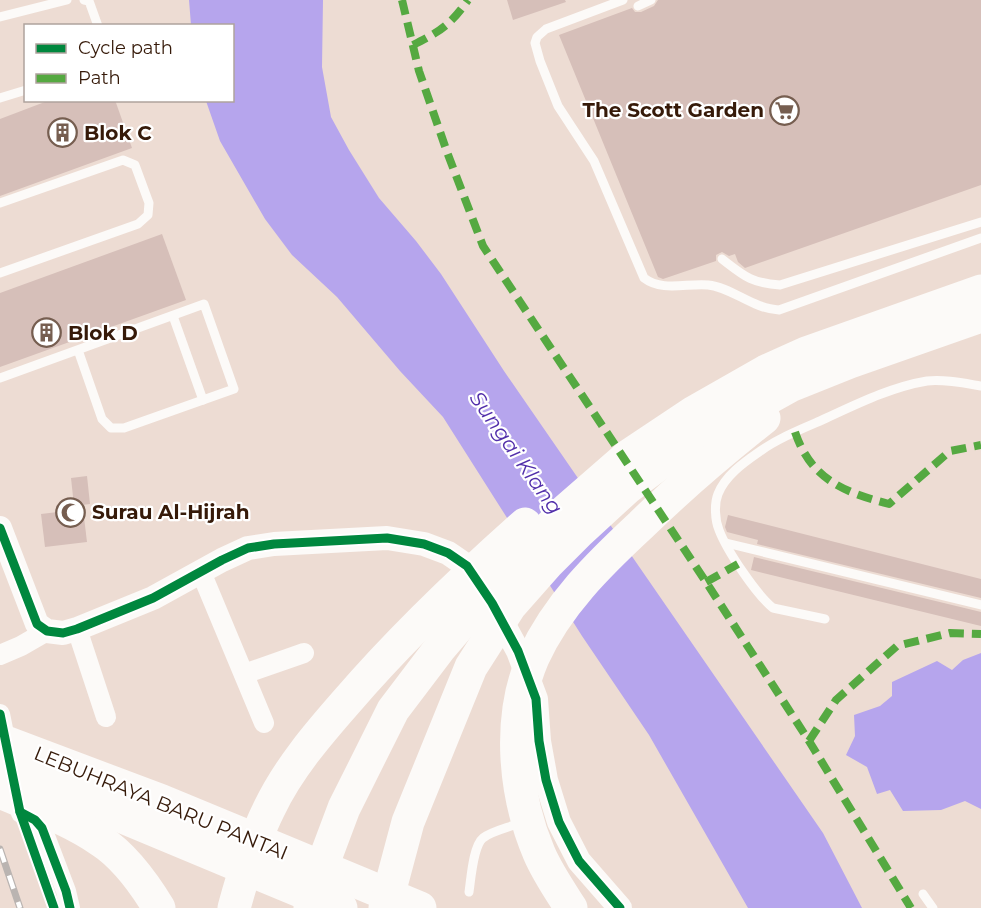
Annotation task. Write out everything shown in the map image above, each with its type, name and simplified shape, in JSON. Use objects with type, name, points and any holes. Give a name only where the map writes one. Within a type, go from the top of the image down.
[{"type":"highway","points":[[234,908],[268,810],[283,784],[322,730],[414,627],[560,493],[628,456],[694,412],[766,371],[807,353],[981,291]]},
{"type":"highway","points":[[385,908],[408,822],[471,667],[510,606],[548,563],[627,488],[716,427],[790,386],[850,362],[981,316]]},
{"type":"highway","points":[[571,908],[539,854],[521,793],[517,743],[523,688],[533,658],[566,604],[601,562],[706,464],[765,418],[790,386]]},
{"type":"highway","points":[[310,908],[317,880],[344,808],[380,734],[399,701],[440,648],[494,585],[566,510],[628,456]]},
{"type":"highway","name":"LEBUHRAYA BARU PANTAI","points":[[0,740],[162,801],[420,908]]},
{"type":"highway","name":"LEBUHRAYA BARU PANTAI","points":[[0,766],[340,908]]},
{"type":"highway","points":[[0,792],[103,841],[129,867],[149,891],[159,908]]},
{"type":"street","points":[[0,528],[37,624],[47,631],[63,633],[77,630],[153,598],[248,548],[274,544],[387,537],[424,544],[448,553],[467,566],[492,603],[518,651],[536,699],[546,780],[545,812],[559,822],[579,861],[620,908]]},
{"type":"street","points":[[201,572],[264,723]]},
{"type":"street","points":[[77,630],[106,717]]},
{"type":"street","points":[[0,654],[21,646],[47,631]]},
{"type":"street","points":[[244,674],[304,653]]},
{"type":"street","points":[[0,714],[20,812],[35,820],[42,828],[66,891],[70,908]]},
{"type":"lane","points":[[0,16],[67,0]]},
{"type":"lane","points":[[84,0],[88,2],[97,24]]},
{"type":"lane","points":[[623,0],[546,29],[537,37],[536,43],[540,61],[558,106],[594,161],[644,278],[650,282],[664,286],[711,285],[767,309],[779,310],[981,238]]},
{"type":"lane","points":[[638,6],[651,0]]},
{"type":"lane","points":[[0,98],[24,91]]},
{"type":"lane","points":[[0,203],[123,160],[135,165],[149,203],[148,216],[138,224],[0,273]]},
{"type":"lane","points":[[722,259],[747,278],[761,284],[780,285],[981,222]]},
{"type":"lane","points":[[0,378],[204,304],[234,389],[123,428],[111,428],[102,419],[78,350]]},
{"type":"lane","points":[[173,316],[203,400]]},
{"type":"lane","points":[[825,619],[773,609],[744,572],[719,529],[715,513],[717,496],[724,482],[760,451],[795,432],[853,406],[906,386],[928,381],[954,381],[981,386]]},
{"type":"lane","points":[[726,543],[981,605]]},
{"type":"lane","points":[[469,892],[477,848],[481,840],[545,812]]},
{"type":"lane","points":[[923,894],[933,908]]},
{"type":"water","name":"Sungai Klang","points":[[189,0],[323,0],[322,67],[331,117],[349,150],[379,198],[441,274],[504,371],[823,833],[862,908],[748,908],[649,735],[582,636],[443,417],[337,297],[292,255],[265,219],[220,141],[206,102],[234,102],[234,24],[191,24]]},
{"type":"water","points":[[981,653],[981,809],[965,801],[941,810],[903,811],[890,790],[877,794],[867,767],[846,755],[855,736],[854,715],[880,706],[892,696],[892,682],[937,661],[952,670],[963,660]]},
{"type":"building","points":[[507,0],[565,0],[566,2],[513,20]]},
{"type":"building","name":"The Scott Garden","points":[[658,0],[981,0],[981,185],[745,268],[738,262],[735,254],[729,256],[722,252],[716,255],[716,261],[663,279],[658,277],[559,35],[632,8],[635,12],[641,12],[654,6]]},
{"type":"building","name":"Blok C","points":[[45,102],[116,102],[132,148],[0,196],[0,119]]},
{"type":"building","name":"Blok D","points":[[162,234],[186,300],[0,367],[0,293]]},
{"type":"building","points":[[87,476],[90,504],[74,506],[71,478]]},
{"type":"building","name":"Surau Al-Hijrah","points":[[83,509],[87,542],[45,547],[41,514]]},
{"type":"building","points":[[728,515],[981,579],[981,598],[757,544],[758,540],[727,532],[725,527]]},
{"type":"building","points":[[754,557],[981,612],[981,626],[751,570]]},
{"type":"railway","points":[[0,849],[20,908]]},
{"type":"marked path","points":[[402,0],[419,71],[483,246],[809,741],[911,908]]},
{"type":"marked path","points":[[413,45],[444,27],[468,0]]},
{"type":"marked path","points":[[795,432],[810,461],[831,481],[857,494],[889,504],[950,451],[981,445]]},
{"type":"marked path","points":[[706,582],[738,564]]},
{"type":"marked path","points":[[809,741],[836,700],[897,646],[950,633],[981,634]]},
{"type":"cycle path","points":[[0,528],[37,624],[47,631],[63,633],[153,598],[248,548],[274,544],[387,538],[424,544],[448,553],[467,566],[492,603],[518,651],[536,699],[539,741],[546,780],[559,822],[579,861],[620,908]]},
{"type":"cycle path","points":[[0,714],[20,812],[54,908]]},
{"type":"cycle path","points":[[20,812],[35,820],[42,828],[66,891],[70,908]]},
{"type":"place","name":"The Scott Garden","points":[[785,110]]},
{"type":"place","name":"Blok C","points":[[63,133]]},
{"type":"place","name":"Blok D","points":[[47,333]]},
{"type":"place","name":"Surau Al-Hijrah","points":[[71,512]]}]
